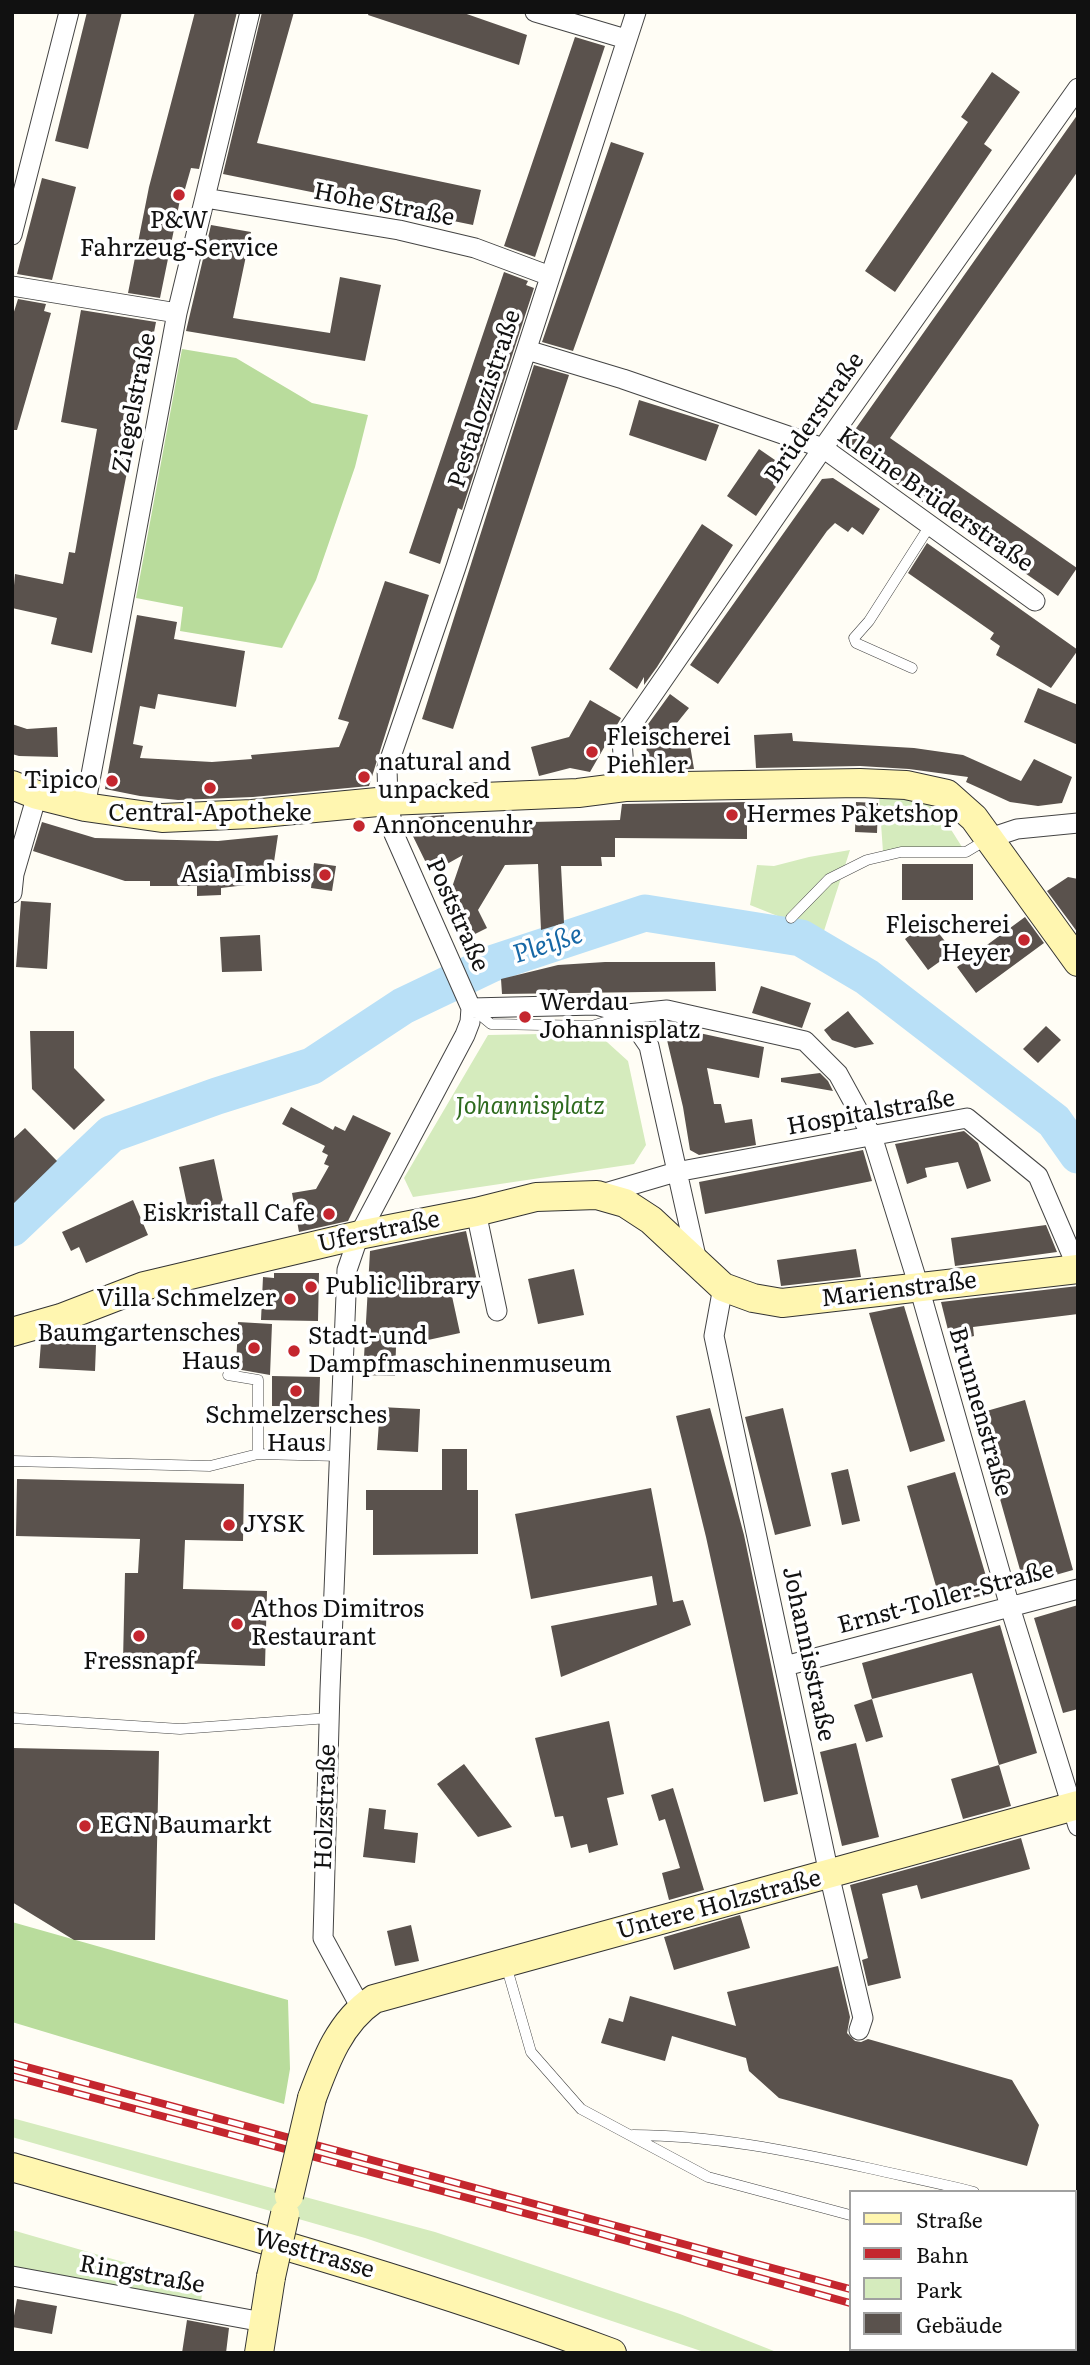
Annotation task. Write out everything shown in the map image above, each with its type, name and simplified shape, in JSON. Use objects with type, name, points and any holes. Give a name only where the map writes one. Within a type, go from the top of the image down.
[{"type":"street","points":[[12,235],[69,12]]},
{"type":"street","name":"Ziegelstraße","points":[[85,807],[177,313],[250,12]]},
{"type":"street","points":[[535,12],[626,39]]},
{"type":"street","name":"Pestalozzistraße","points":[[388,801],[387,768],[456,567],[636,12]]},
{"type":"street","name":"Brüderstraße","points":[[625,787],[622,739],[823,448],[1078,88]]},
{"type":"street","name":"Hohe Straße","points":[[205,198],[399,230],[475,248],[550,276]]},
{"type":"street","points":[[12,286],[177,313]]},
{"type":"street","name":"Kleine Brüderstraße","points":[[527,350],[623,379],[823,448],[1035,601]]},
{"type":"street","points":[[12,893],[25,790],[85,807],[162,818],[252,814],[388,801],[578,793],[625,787],[860,783],[906,785],[947,794],[974,818],[1078,962]]},
{"type":"street","name":"Poststraße","points":[[388,801],[394,834],[469,1003]]},
{"type":"street","points":[[990,838],[1017,829],[1078,822]]},
{"type":"street","points":[[359,1235],[465,1035],[469,1003],[596,1005],[627,1014],[649,1046],[697,1261]]},
{"type":"street","name":"Brunnenstraße","points":[[627,1014],[667,1010],[805,1041],[838,1074],[872,1136],[919,1287],[1010,1607],[1076,1813]]},
{"type":"street","name":"Hospitalstraße","points":[[597,1195],[676,1172],[967,1118],[1038,1176],[1078,1269]]},
{"type":"street","name":"Uferstraße","points":[[12,1332],[61,1318],[144,1286],[359,1235],[536,1197],[597,1195],[625,1203],[651,1220],[723,1287]]},
{"type":"street","points":[[475,1212],[497,1311]]},
{"type":"street","name":"Holzstraße","points":[[359,1235],[348,1270],[329,1718],[323,1938],[361,2008]]},
{"type":"street","name":"Marienstraße","points":[[723,1287],[753,1298],[782,1303],[1078,1269]]},
{"type":"street","name":"Johannisstraße","points":[[723,1287],[715,1336],[829,1874],[863,2018],[859,2030]]},
{"type":"street","name":"Ernst-Toller-Straße","points":[[785,1666],[1078,1589]]},
{"type":"street","name":"Untere Holzstraße","points":[[361,2008],[374,1999],[829,1874],[1076,1813]]},
{"type":"street","points":[[259,2353],[271,2277],[312,2098],[338,2036],[361,2008]]},
{"type":"street","name":"Westtrasse","points":[[12,2166],[408,2281],[612,2353]]},
{"type":"street","name":"Ringstraße","points":[[12,2276],[263,2322]]},
{"type":"lane","points":[[912,668],[856,642],[854,638],[869,621],[929,527]]},
{"type":"lane","points":[[791,918],[829,879],[867,860],[901,852],[966,852],[990,838]]},
{"type":"lane","points":[[228,1376],[258,1380],[258,1454]]},
{"type":"lane","points":[[12,1461],[210,1466],[258,1454],[340,1457]]},
{"type":"lane","points":[[12,1718],[180,1729],[329,1718]]},
{"type":"lane","points":[[505,1964],[531,2052],[581,2109],[708,2177],[848,2214]]},
{"type":"lane","points":[[629,2135],[676,2135],[739,2142],[965,2190]]},
{"type":"green space","points":[[182,349],[236,358],[312,403],[368,415],[355,467],[316,580],[282,648],[180,631],[183,607],[136,598]]},
{"type":"green space","points":[[879,795],[925,801],[945,820],[962,847],[883,852]]},
{"type":"green space","points":[[850,850],[823,934],[750,905],[757,865],[774,866]]},
{"type":"green space","name":"Johannisplatz","points":[[597,1033],[628,1061],[646,1145],[634,1164],[413,1197],[404,1178],[488,1035]]},
{"type":"green space","points":[[12,1922],[288,2000],[290,2069],[284,2104],[12,2022]]},
{"type":"green space","points":[[12,2118],[435,2232],[680,2314],[779,2353],[707,2353],[365,2238],[12,2137]]},
{"type":"green space","points":[[12,2230],[203,2285],[200,2311],[12,2276]]},
{"type":"building","points":[[87,12],[122,12],[88,149],[55,141]]},
{"type":"building","points":[[195,12],[237,12],[199,169],[191,168],[183,196],[181,195],[160,298],[128,293],[149,187]]},
{"type":"building","points":[[262,12],[294,12],[257,143],[481,190],[473,225],[223,174]]},
{"type":"building","points":[[369,12],[461,12],[527,35],[519,65],[368,15]]},
{"type":"building","points":[[575,37],[605,46],[535,257],[504,246]]},
{"type":"building","points":[[992,72],[1020,92],[984,144],[992,150],[895,292],[865,271],[968,122],[961,117]]},
{"type":"building","points":[[1078,114],[1078,171],[890,438],[1077,568],[1058,596],[849,451],[847,441]]},
{"type":"building","points":[[611,142],[644,153],[573,351],[542,342]]},
{"type":"building","points":[[42,178],[76,187],[52,280],[17,274]]},
{"type":"building","points":[[211,225],[251,232],[233,318],[330,333],[340,277],[381,285],[365,361],[186,331]]},
{"type":"building","points":[[504,272],[528,281],[526,285],[534,288],[462,510],[458,508],[440,564],[409,553]]},
{"type":"building","points":[[18,299],[46,304],[44,311],[51,313],[17,430],[12,430],[12,318]]},
{"type":"building","points":[[81,310],[156,322],[92,653],[51,644],[57,618],[12,608],[15,574],[63,584],[69,552],[75,553],[97,429],[61,422]]},
{"type":"building","points":[[534,365],[569,375],[453,729],[422,719]]},
{"type":"building","points":[[639,400],[719,425],[706,461],[629,435]]},
{"type":"building","points":[[759,449],[788,469],[756,516],[727,496]]},
{"type":"building","points":[[833,478],[880,509],[863,535],[852,527],[848,532],[835,523],[827,531],[718,684],[690,665],[822,479]]},
{"type":"building","points":[[702,524],[733,545],[657,667],[644,685],[644,677],[637,689],[609,669]]},
{"type":"building","points":[[927,543],[1078,650],[1051,688],[996,655],[1000,646],[990,639],[994,633],[908,573]]},
{"type":"building","points":[[385,581],[429,595],[369,786],[253,797],[178,800],[105,789],[137,615],[177,622],[174,639],[245,651],[236,707],[158,694],[155,709],[140,706],[133,744],[143,746],[140,758],[212,762],[252,759],[251,755],[339,747],[349,722],[338,719]]},
{"type":"building","points":[[1038,688],[1078,705],[1078,745],[1024,722]]},
{"type":"building","points":[[670,694],[689,708],[664,739],[689,739],[694,769],[651,770],[647,765],[646,727]]},
{"type":"building","points":[[590,700],[621,718],[590,772],[570,768],[539,776],[531,747],[569,737]]},
{"type":"building","points":[[12,724],[27,729],[57,727],[58,757],[12,754]]},
{"type":"building","points":[[792,733],[793,741],[914,748],[963,755],[1021,781],[1034,759],[1072,777],[1062,803],[1038,806],[1010,802],[966,782],[968,777],[909,769],[860,766],[756,768],[754,735]]},
{"type":"building","points":[[747,802],[747,839],[615,838],[615,857],[601,857],[602,866],[561,866],[564,923],[541,930],[538,864],[505,865],[478,910],[487,928],[463,940],[443,904],[449,896],[463,855],[431,873],[404,818],[444,815],[444,824],[620,820],[622,804]]},
{"type":"building","points":[[856,802],[878,803],[877,833],[855,832]]},
{"type":"building","points":[[42,822],[95,838],[218,841],[278,835],[271,882],[221,888],[221,895],[197,896],[197,886],[150,886],[150,881],[125,881],[33,851]]},
{"type":"building","points":[[314,863],[336,866],[332,891],[311,888]]},
{"type":"building","points":[[902,864],[973,864],[973,900],[902,900]]},
{"type":"building","points":[[1068,877],[1078,879],[1078,933],[1047,891]]},
{"type":"building","points":[[21,901],[51,903],[47,969],[16,967]]},
{"type":"building","points":[[1025,917],[1044,943],[976,993],[957,967]]},
{"type":"building","points":[[929,920],[953,952],[928,970],[905,939]]},
{"type":"building","points":[[260,935],[262,971],[222,972],[220,937]]},
{"type":"building","points":[[605,962],[715,962],[716,991],[502,994],[501,979],[558,965]]},
{"type":"building","points":[[761,986],[811,1003],[802,1028],[752,1013]]},
{"type":"building","points":[[848,1011],[874,1044],[855,1048],[832,1040],[824,1030]]},
{"type":"building","points":[[1046,1026],[1061,1040],[1038,1063],[1023,1049]]},
{"type":"building","points":[[676,1028],[764,1047],[759,1078],[707,1068],[714,1104],[721,1104],[725,1123],[752,1119],[756,1145],[699,1155],[690,1150],[667,1040]]},
{"type":"building","points":[[30,1031],[74,1031],[74,1068],[105,1100],[74,1130],[32,1089]]},
{"type":"building","points":[[820,1073],[833,1091],[781,1082],[781,1078]]},
{"type":"building","points":[[291,1107],[333,1130],[335,1126],[345,1131],[353,1115],[391,1133],[348,1221],[299,1232],[292,1193],[316,1189],[329,1166],[324,1164],[328,1155],[322,1152],[325,1146],[282,1124]]},
{"type":"building","points":[[25,1128],[57,1161],[12,1205],[12,1140]]},
{"type":"building","points":[[964,1131],[978,1143],[991,1181],[967,1189],[958,1162],[925,1168],[927,1177],[907,1184],[895,1144]]},
{"type":"building","points":[[863,1150],[872,1181],[705,1214],[699,1182]]},
{"type":"building","points":[[214,1159],[224,1206],[189,1214],[179,1167]]},
{"type":"building","points":[[133,1200],[148,1235],[86,1263],[79,1247],[71,1251],[62,1232]]},
{"type":"building","points":[[1046,1225],[1057,1252],[955,1266],[951,1238]]},
{"type":"building","points":[[466,1231],[477,1281],[450,1287],[460,1333],[396,1347],[395,1376],[363,1375],[370,1251]]},
{"type":"building","points":[[856,1249],[861,1277],[781,1286],[777,1260]]},
{"type":"building","points":[[574,1269],[584,1315],[538,1324],[528,1279]]},
{"type":"building","name":"Villa Schmelzer","points":[[274,1273],[319,1273],[318,1321],[261,1320],[263,1277],[274,1278]]},
{"type":"building","points":[[1078,1286],[1078,1314],[973,1327],[974,1336],[951,1342],[941,1302]]},
{"type":"building","points":[[904,1306],[945,1441],[910,1452],[869,1313]]},
{"type":"building","name":"Baumgartensches Haus","points":[[238,1322],[272,1324],[270,1375],[236,1369]]},
{"type":"building","points":[[41,1342],[96,1345],[95,1371],[39,1368]]},
{"type":"building","name":"Schmelzersches Haus","points":[[272,1376],[320,1377],[319,1407],[272,1406]]},
{"type":"building","points":[[1025,1400],[1073,1570],[1024,1584],[976,1414]]},
{"type":"building","points":[[380,1407],[420,1409],[418,1452],[377,1450]]},
{"type":"building","points":[[710,1408],[744,1535],[798,1794],[764,1802],[706,1537],[676,1416]]},
{"type":"building","points":[[783,1408],[811,1526],[775,1535],[745,1417]]},
{"type":"building","points":[[442,1449],[467,1449],[467,1490],[478,1490],[478,1554],[373,1555],[373,1510],[366,1510],[366,1490],[442,1490]]},
{"type":"building","points":[[848,1469],[860,1521],[842,1525],[831,1473]]},
{"type":"building","points":[[955,1472],[991,1593],[942,1607],[907,1486]]},
{"type":"building","points":[[17,1479],[244,1484],[243,1541],[185,1540],[183,1589],[267,1591],[265,1666],[123,1661],[125,1573],[138,1573],[140,1539],[16,1536]]},
{"type":"building","points":[[651,1488],[673,1602],[683,1600],[691,1625],[561,1677],[551,1626],[657,1605],[652,1576],[531,1599],[515,1514]]},
{"type":"building","points":[[1078,1605],[1078,1709],[1063,1713],[1034,1618]]},
{"type":"building","points":[[1000,1625],[1037,1753],[999,1765],[972,1673],[872,1699],[862,1663]]},
{"type":"building","points":[[872,1699],[883,1737],[866,1742],[854,1705]]},
{"type":"building","points":[[609,1721],[624,1794],[607,1798],[618,1845],[589,1853],[587,1844],[571,1848],[563,1816],[555,1817],[535,1738]]},
{"type":"building","points":[[856,1743],[879,1837],[842,1846],[820,1752]]},
{"type":"building","name":"EGN Baumarkt","points":[[12,1748],[159,1751],[155,1940],[74,1940],[12,1902]]},
{"type":"building","points":[[464,1764],[512,1827],[478,1837],[437,1784]]},
{"type":"building","points":[[999,1765],[1011,1806],[963,1819],[951,1779]]},
{"type":"building","points":[[673,1788],[704,1890],[669,1900],[662,1873],[680,1868],[665,1819],[659,1821],[651,1795]]},
{"type":"building","points":[[369,1808],[386,1810],[384,1829],[418,1833],[415,1863],[363,1857]]},
{"type":"building","points":[[1021,1838],[1030,1869],[921,1899],[917,1885],[882,1894],[901,1978],[868,1986],[862,1960],[868,1958],[850,1885]]},
{"type":"building","points":[[740,1915],[750,1948],[674,1970],[664,1937]]},
{"type":"building","points":[[411,1925],[419,1961],[395,1966],[387,1931]]},
{"type":"building","points":[[838,1966],[850,2017],[847,2033],[855,2041],[868,2039],[1012,2080],[1039,2125],[1027,2166],[779,2098],[749,2071],[746,2058],[672,2036],[665,2061],[601,2043],[609,2018],[623,2022],[630,1996],[736,2026],[727,1992]]},
{"type":"building","points":[[17,2299],[57,2306],[52,2334],[12,2327]]},
{"type":"building","points":[[187,2320],[229,2328],[226,2353],[182,2353]]},
{"type":"waterway","name":"Pleiße","points":[[12,1228],[111,1134],[312,1066],[403,1006],[491,964],[645,913],[801,938],[867,977],[1054,1121],[1078,1155]]},
{"type":"railway","points":[[12,2063],[848,2288]]},
{"type":"railway","points":[[12,2076],[848,2302]]},
{"type":"railway","points":[[1022,2351],[1028,2353]]},
{"type":"place","name":"P&W Fahrzeug-Service","points":[[179,195]]},
{"type":"place","name":"Fleischerei Piehler","points":[[592,752]]},
{"type":"place","name":"natural and unpacked","points":[[364,777]]},
{"type":"place","name":"Tipico","points":[[112,781]]},
{"type":"place","name":"Central-Apotheke","points":[[210,788]]},
{"type":"place","name":"Hermes Paketshop","points":[[732,815]]},
{"type":"place","name":"Annoncenuhr","points":[[359,826]]},
{"type":"place","name":"Asia Imbiss","points":[[325,875]]},
{"type":"place","name":"Fleischerei Heyer","points":[[1024,940]]},
{"type":"place","name":"Werdau Johannisplatz","points":[[525,1017]]},
{"type":"place","name":"Eiskristall Cafe","points":[[329,1214]]},
{"type":"place","name":"Public library","points":[[311,1287]]},
{"type":"place","name":"Villa Schmelzer","points":[[290,1299]]},
{"type":"place","name":"Baumgartensches Haus","points":[[254,1348]]},
{"type":"place","name":"Stadt- und Dampfmaschinenmuseum","points":[[294,1351]]},
{"type":"place","name":"Schmelzersches Haus","points":[[296,1391]]},
{"type":"place","name":"JYSK","points":[[229,1525]]},
{"type":"place","name":"Athos Dimitros Restaurant","points":[[237,1624]]},
{"type":"place","name":"Fressnapf","points":[[139,1636]]},
{"type":"place","name":"EGN Baumarkt","points":[[85,1826]]}]
